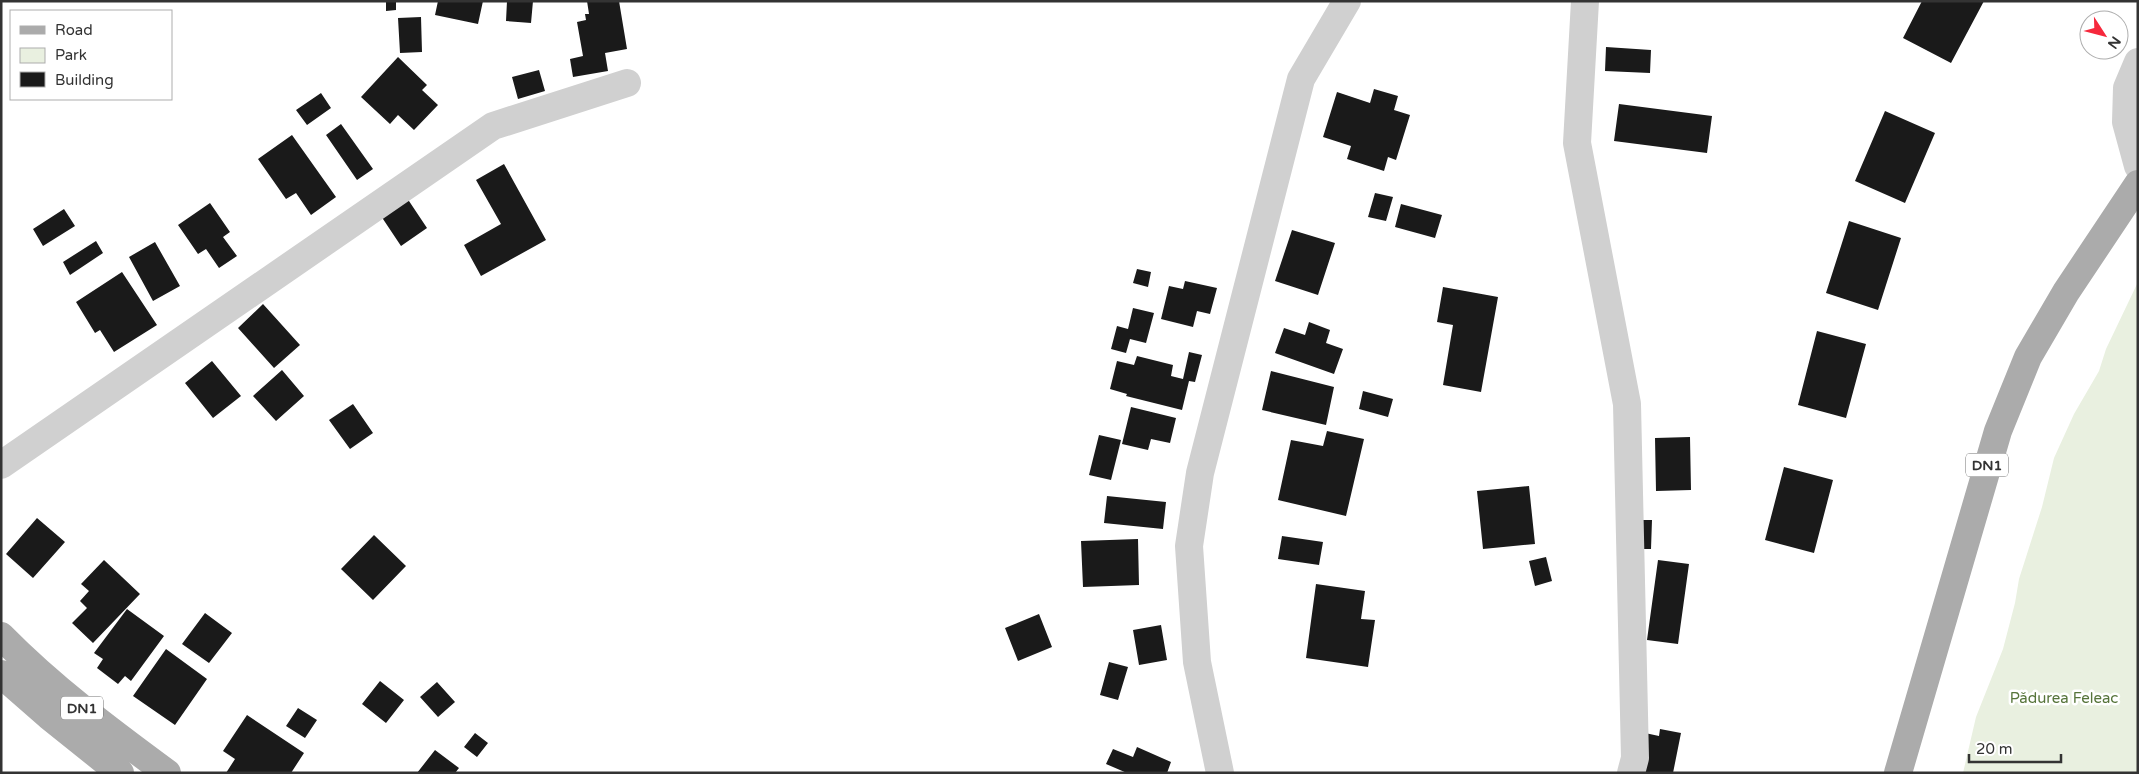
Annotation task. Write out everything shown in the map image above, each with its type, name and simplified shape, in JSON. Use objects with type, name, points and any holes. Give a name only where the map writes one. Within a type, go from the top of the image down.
[{"type":"main road","name":"DN1","points":[[1898,773],[1998,432],[2028,357],[2056,308],[2138,184]]},
{"type":"main road","name":"DN1","points":[[1,636],[66,695],[167,773]]},
{"type":"main road","name":"DN1","points":[[1,674],[48,716],[120,773]]},
{"type":"street","points":[[1220,773],[1197,662],[1189,546],[1200,473],[1301,78],[1347,1]]},
{"type":"street","points":[[1585,1],[1577,143],[1627,404],[1635,758],[1631,773]]},
{"type":"street","points":[[2138,62],[2127,88],[2126,122],[2138,166]]},
{"type":"street","points":[[1,465],[492,126],[627,83]]},
{"type":"green space","name":"Pădurea Feleac","points":[[2138,282],[2138,773],[1963,773],[1976,717],[2003,649],[2019,579],[2042,507],[2054,458],[2074,414],[2099,371],[2106,349]]},
{"type":"building","points":[[386,1],[396,1],[396,10],[386,11]]},
{"type":"building","points":[[438,1],[483,1],[478,24],[435,15]]},
{"type":"building","points":[[507,1],[533,1],[531,23],[506,21]]},
{"type":"building","points":[[587,1],[619,1],[627,49],[605,53],[608,71],[573,77],[570,59],[583,56],[577,22],[586,20],[585,14],[589,14]]},
{"type":"building","points":[[1922,1],[1984,1],[1951,63],[1903,38]]},
{"type":"building","points":[[421,17],[422,52],[400,53],[398,18]]},
{"type":"building","points":[[1606,47],[1651,50],[1650,73],[1605,71]]},
{"type":"building","points":[[398,57],[427,85],[422,90],[438,105],[414,130],[398,115],[390,124],[361,97]]},
{"type":"building","points":[[539,70],[545,91],[518,99],[512,77]]},
{"type":"building","points":[[1374,89],[1398,96],[1394,110],[1410,115],[1396,160],[1388,157],[1384,171],[1347,159],[1351,146],[1323,137],[1337,92],[1370,103]]},
{"type":"building","points":[[321,93],[331,108],[307,125],[296,110]]},
{"type":"building","points":[[1619,104],[1712,116],[1707,153],[1614,141]]},
{"type":"building","points":[[1885,111],[1935,133],[1905,203],[1855,181]]},
{"type":"building","points":[[341,124],[373,169],[357,180],[326,135]]},
{"type":"building","points":[[292,135],[336,197],[311,215],[296,193],[286,199],[258,159]]},
{"type":"building","points":[[504,164],[546,240],[481,276],[464,245],[501,224],[476,180]]},
{"type":"building","points":[[1375,193],[1393,197],[1386,221],[1368,217]]},
{"type":"building","points":[[405,195],[427,228],[401,246],[379,213]]},
{"type":"building","points":[[210,203],[230,232],[223,237],[237,256],[219,268],[206,249],[198,254],[178,225]]},
{"type":"building","points":[[1401,204],[1442,215],[1435,238],[1395,227]]},
{"type":"building","points":[[64,209],[75,226],[43,246],[33,229]]},
{"type":"building","points":[[1849,221],[1901,238],[1878,310],[1826,293]]},
{"type":"building","points":[[1292,230],[1335,243],[1318,295],[1275,281]]},
{"type":"building","points":[[96,241],[103,253],[70,275],[63,262]]},
{"type":"building","points":[[155,242],[180,286],[153,301],[129,257]]},
{"type":"building","points":[[1137,269],[1151,272],[1148,287],[1133,283]]},
{"type":"building","points":[[122,272],[157,325],[114,352],[100,330],[95,333],[76,302]]},
{"type":"building","points":[[1185,281],[1217,288],[1210,314],[1197,311],[1193,327],[1161,319],[1169,286],[1183,289]]},
{"type":"building","points":[[1443,287],[1498,297],[1481,392],[1443,385],[1453,325],[1437,322]]},
{"type":"building","points":[[263,304],[300,345],[274,368],[238,328]]},
{"type":"building","points":[[1133,308],[1154,313],[1146,343],[1130,339],[1126,353],[1111,349],[1117,326],[1128,329]]},
{"type":"building","points":[[1309,322],[1330,330],[1326,343],[1343,349],[1334,374],[1275,353],[1284,328],[1305,335]]},
{"type":"building","points":[[1817,331],[1866,344],[1846,418],[1798,405]]},
{"type":"building","points":[[1189,352],[1202,355],[1195,382],[1189,381],[1182,410],[1126,396],[1127,394],[1110,389],[1117,361],[1134,365],[1137,356],[1173,365],[1171,376],[1183,379]]},
{"type":"building","points":[[212,361],[241,396],[213,418],[185,383]]},
{"type":"building","points":[[282,370],[304,396],[276,421],[253,396]]},
{"type":"building","points":[[1271,371],[1334,387],[1326,425],[1262,410]]},
{"type":"building","points":[[1363,391],[1393,399],[1388,417],[1359,409]]},
{"type":"building","points":[[353,404],[373,433],[350,449],[329,420]]},
{"type":"building","points":[[1131,407],[1176,418],[1170,443],[1151,439],[1148,450],[1122,444]]},
{"type":"building","points":[[1327,431],[1364,439],[1346,516],[1278,500],[1291,440],[1323,446]]},
{"type":"building","points":[[1099,435],[1121,440],[1111,480],[1089,475]]},
{"type":"building","points":[[1690,437],[1691,490],[1656,491],[1655,438]]},
{"type":"building","points":[[1784,467],[1833,480],[1814,553],[1765,540]]},
{"type":"building","points":[[1529,486],[1535,544],[1483,549],[1477,491]]},
{"type":"building","points":[[1107,496],[1166,502],[1163,529],[1104,523]]},
{"type":"building","points":[[37,518],[65,542],[33,578],[6,554]]},
{"type":"building","points":[[1643,520],[1652,520],[1651,549],[1643,549]]},
{"type":"building","points":[[374,535],[406,566],[373,600],[341,569]]},
{"type":"building","points":[[1282,536],[1323,542],[1319,565],[1278,559]]},
{"type":"building","points":[[1138,539],[1139,585],[1083,587],[1081,541]]},
{"type":"building","points":[[1546,557],[1552,581],[1535,586],[1529,561]]},
{"type":"building","points":[[104,560],[140,594],[93,643],[72,623],[87,608],[80,601],[89,591],[81,584]]},
{"type":"building","points":[[1658,560],[1689,564],[1678,644],[1647,640]]},
{"type":"building","points":[[1316,584],[1365,591],[1361,619],[1375,620],[1368,667],[1306,658]]},
{"type":"building","points":[[127,609],[164,636],[131,681],[125,676],[118,684],[97,668],[103,659],[94,653]]},
{"type":"building","points":[[205,613],[232,633],[209,663],[182,644]]},
{"type":"building","points":[[1039,614],[1052,647],[1018,661],[1005,628]]},
{"type":"building","points":[[1161,625],[1167,660],[1139,665],[1133,630]]},
{"type":"building","points":[[166,649],[207,679],[175,725],[133,696]]},
{"type":"building","points":[[1109,662],[1128,667],[1118,700],[1100,695]]},
{"type":"building","points":[[380,681],[404,700],[386,723],[362,704]]},
{"type":"building","points":[[437,682],[455,702],[438,717],[420,697]]},
{"type":"building","points":[[298,708],[317,720],[305,738],[286,726]]},
{"type":"building","points":[[247,715],[304,753],[291,773],[226,773],[235,759],[223,751]]},
{"type":"building","points":[[1660,729],[1681,733],[1673,773],[1636,773],[1645,733],[1659,736]]},
{"type":"building","points":[[475,733],[488,743],[477,757],[464,747]]},
{"type":"building","points":[[1137,747],[1171,762],[1167,773],[1127,773],[1106,764],[1113,749],[1133,757]]},
{"type":"building","points":[[435,750],[459,768],[455,773],[417,773]]}]
